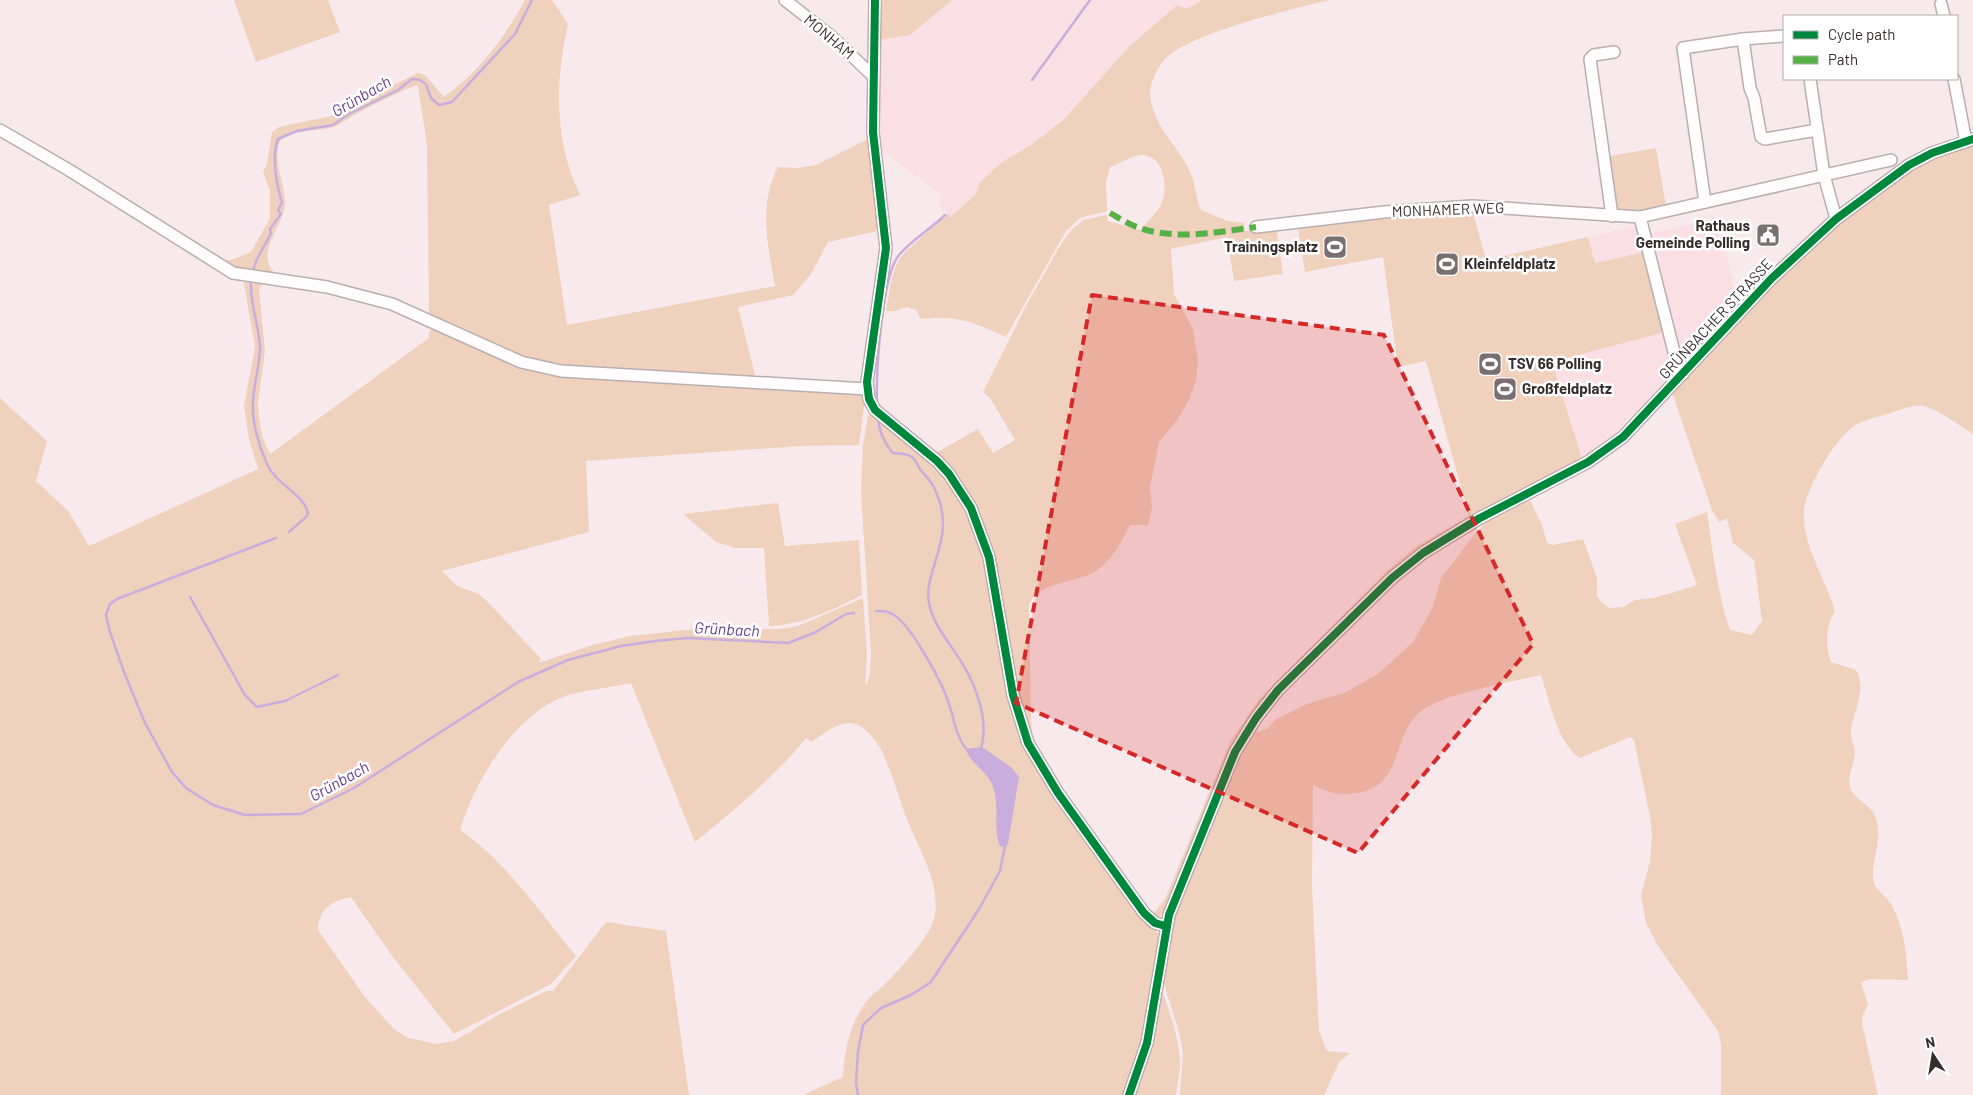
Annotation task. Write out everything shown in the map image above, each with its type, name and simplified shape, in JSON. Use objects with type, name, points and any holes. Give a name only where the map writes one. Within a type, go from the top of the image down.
[{"type":"street","name":"MONHAM","points":[[785,0],[832,37],[873,76]]},
{"type":"street","points":[[874,0],[873,76],[875,149],[886,248],[867,389],[869,399],[879,413],[937,462],[953,480],[971,508],[989,558],[1013,695],[1028,743],[1058,793],[1144,913],[1155,922],[1165,926]]},
{"type":"street","points":[[1941,4],[1944,15]]},
{"type":"street","points":[[1705,202],[1683,48],[1743,39],[1783,36]]},
{"type":"street","points":[[1743,39],[1750,88],[1754,98],[1761,137],[1765,139],[1817,130]]},
{"type":"street","points":[[1612,216],[1590,59],[1594,56],[1614,52]]},
{"type":"street","points":[[1810,80],[1824,175],[1836,219]]},
{"type":"street","points":[[1954,80],[1969,140]]},
{"type":"street","points":[[0,130],[69,170],[233,273],[327,287],[373,297],[400,307],[521,362],[580,373],[867,389]]},
{"type":"street","name":"GRÜNBACHER STRASSE","points":[[1129,1095],[1147,1043],[1165,926],[1235,752],[1266,704],[1392,578],[1423,553],[1480,518],[1562,477],[1610,448],[1640,420],[1772,278],[1836,219],[1909,165],[1932,153],[1969,140]]},
{"type":"street","name":"MONHAMER WEG","points":[[1256,228],[1384,212],[1472,206],[1612,216],[1640,216],[1891,160]]},
{"type":"street","points":[[1640,216],[1674,352],[1683,374]]},
{"type":"highlighted area","points":[[1092,295],[1384,335],[1533,644],[1358,853],[1016,703]]},
{"type":"shaded area","points":[[234,0],[328,0],[340,32],[256,62]]},
{"type":"shaded area","points":[[525,0],[552,0],[568,24],[561,68],[559,111],[565,154],[571,175],[580,195],[549,205],[567,325],[775,286],[766,226],[766,211],[772,181],[778,167],[798,168],[816,165],[868,139],[882,230],[828,242],[811,274],[793,295],[738,307],[756,379],[578,369],[507,354],[429,315],[427,145],[418,86],[416,85],[369,107],[334,127],[293,133],[282,139],[279,145],[278,161],[285,203],[280,222],[268,250],[271,268],[278,276],[242,272],[219,260],[231,260],[251,252],[270,218],[270,191],[263,172],[267,164],[272,132],[279,127],[331,116],[418,73],[425,75],[444,97],[480,65],[509,27]]},
{"type":"shaded area","points":[[878,0],[952,0],[910,35],[878,40]]},
{"type":"shaded area","points":[[952,0],[1202,0],[1186,9],[1177,6],[1129,47],[1079,104],[1035,142],[1012,156],[980,182],[975,195],[951,217],[937,204],[943,196],[881,150],[878,40],[910,35]]},
{"type":"shaded area","points":[[1202,0],[1330,0],[1243,23],[1196,40],[1178,49],[1165,59],[1155,75],[1150,89],[1152,105],[1156,116],[1191,174],[1201,210],[1228,221],[1244,223],[1245,231],[1276,226],[1283,274],[1234,281],[1227,237],[1171,249],[1174,294],[1193,329],[1198,361],[1196,381],[1189,400],[1178,419],[1159,442],[1150,488],[1152,507],[1148,525],[1130,525],[1114,552],[1098,570],[1049,587],[1041,591],[1029,604],[1031,718],[1032,732],[1039,752],[1024,725],[993,557],[934,454],[978,429],[993,453],[1015,440],[990,398],[983,392],[1027,304],[1061,244],[1072,229],[1084,220],[1107,215],[1108,221],[1140,230],[1162,202],[1165,188],[1163,173],[1156,161],[1143,155],[1110,167],[1106,182],[1107,211],[1080,218],[1066,231],[1006,337],[965,321],[945,318],[921,319],[916,310],[907,307],[886,311],[890,287],[894,271],[907,250],[948,214],[951,217],[975,195],[980,182],[1000,164],[1035,142],[1065,118],[1129,47],[1177,5],[1186,9]]},
{"type":"shaded area","points":[[1973,143],[1973,434],[1949,418],[1923,406],[1908,407],[1860,422],[1844,435],[1829,454],[1815,478],[1804,510],[1804,523],[1810,549],[1835,611],[1827,636],[1829,656],[1831,662],[1856,670],[1859,676],[1859,699],[1851,729],[1855,752],[1849,782],[1851,790],[1871,810],[1877,822],[1878,839],[1873,879],[1876,887],[1890,902],[1900,924],[1905,951],[1908,980],[1869,979],[1861,982],[1868,1005],[1863,1014],[1862,1023],[1878,1095],[1721,1095],[1721,1044],[1718,1031],[1658,946],[1646,923],[1641,895],[1650,861],[1652,835],[1650,816],[1634,740],[1630,737],[1580,758],[1572,752],[1560,732],[1541,675],[1461,694],[1445,699],[1421,711],[1411,721],[1391,770],[1373,788],[1357,793],[1340,794],[1329,792],[1313,785],[1312,887],[1319,1031],[1327,1051],[1350,1053],[1339,1062],[1324,1095],[1180,1095],[1183,1053],[1179,1032],[1160,971],[1170,922],[1223,788],[1249,734],[1267,729],[1275,720],[1309,703],[1344,693],[1378,674],[1413,642],[1432,609],[1441,578],[1474,535],[1485,523],[1530,500],[1542,525],[1547,543],[1553,545],[1583,539],[1597,578],[1597,596],[1609,608],[1624,607],[1635,600],[1654,598],[1697,585],[1675,524],[1707,512],[1713,557],[1730,630],[1752,635],[1762,621],[1754,560],[1733,543],[1727,518],[1719,522],[1712,510],[1672,392],[1757,298],[1842,219],[1909,170],[1941,154]]},
{"type":"shaded area","points":[[1656,148],[1666,206],[1623,213],[1617,211],[1614,204],[1610,156]]},
{"type":"shaded area","name":"TSV 66 Polling","points":[[1472,209],[1486,260],[1588,237],[1595,263],[1644,252],[1665,332],[1552,362],[1582,459],[1470,516],[1474,518],[1455,528],[1263,702],[1165,911],[1157,919],[1153,914],[1165,899],[1230,742],[1259,699],[1390,568],[1417,546],[1469,516],[1426,361],[1398,367],[1383,257],[1305,272],[1298,227],[1383,216]]},
{"type":"shaded area","points":[[1717,218],[1738,303],[1684,360],[1680,359],[1647,234]]},
{"type":"shaded area","points":[[1637,226],[1644,252],[1595,263],[1588,237]]},
{"type":"shaded area","points":[[249,280],[265,282],[259,288],[265,351],[258,402],[262,436],[270,454],[429,338],[429,332],[433,326],[533,369],[863,394],[865,399],[859,445],[801,446],[586,461],[589,532],[442,571],[457,586],[478,594],[487,601],[541,659],[538,663],[593,645],[630,636],[695,629],[780,629],[798,626],[863,598],[867,655],[865,683],[867,685],[870,673],[871,652],[861,492],[863,445],[868,416],[872,414],[945,474],[978,531],[1019,729],[1159,935],[1146,1029],[1124,1095],[803,1095],[843,1077],[849,1038],[860,1010],[868,999],[891,978],[915,951],[933,922],[935,914],[935,891],[932,879],[886,760],[877,743],[860,726],[853,723],[837,726],[811,742],[806,738],[767,780],[695,842],[631,683],[563,697],[545,706],[528,719],[498,753],[486,772],[466,811],[460,830],[492,856],[507,872],[576,956],[551,984],[454,1034],[393,957],[351,897],[332,903],[327,907],[320,917],[318,930],[365,997],[394,1029],[408,1038],[437,1044],[454,1041],[500,1014],[546,991],[553,991],[606,922],[666,931],[689,1095],[0,1095],[0,398],[47,441],[36,481],[69,512],[89,546],[258,469],[249,439],[244,406],[255,347],[244,283]]},
{"type":"shaded area","points":[[1665,332],[1675,373],[1613,437],[1582,459],[1552,362]]},
{"type":"shaded area","points":[[778,503],[785,546],[859,540],[862,595],[805,620],[769,626],[764,548],[735,548],[716,542],[683,514]]},
{"type":"shaded area","points":[[982,747],[1012,768],[1019,777],[1008,844],[1005,848],[1000,846],[998,839],[996,800],[992,784],[970,758],[966,749]]},
{"type":"shaded area","points":[[1159,982],[1178,1042],[1180,1067],[1176,1095],[1132,1095],[1148,1058]]},
{"type":"waterway","name":"Grünbach","points":[[253,271],[271,233],[270,229],[281,214],[278,210],[282,203],[275,163],[278,139],[297,131],[333,125],[349,114],[398,90],[412,79],[420,80],[426,84],[431,98],[439,105],[452,102],[515,34],[532,0]]},
{"type":"waterway","points":[[1032,80],[1090,0]]},
{"type":"waterway","points":[[877,405],[877,372],[881,327],[884,304],[893,267],[899,255],[915,239],[945,215]]},
{"type":"waterway","name":"Grünbach","points":[[251,283],[260,347],[253,400],[256,433],[271,471],[301,500],[308,513],[289,532]]},
{"type":"waterway","points":[[878,418],[882,437],[893,453],[906,454],[912,457],[932,484],[938,497],[943,530],[929,585],[928,598],[937,625],[962,663],[977,694],[984,728],[981,749]]},
{"type":"waterway","name":"Grünbach","points":[[276,538],[117,599],[110,604],[106,615],[124,672],[145,723],[172,772],[186,788],[213,805],[245,815],[301,814],[354,788],[518,682],[568,660],[621,646],[687,638],[788,643],[816,632],[846,614],[854,613]]},
{"type":"waterway","points":[[190,597],[245,695],[257,707],[285,701],[338,675]]},
{"type":"waterway","name":"Grünbach","points":[[876,611],[894,615],[909,630],[917,642],[946,695],[958,733],[967,750]]},
{"type":"waterway","name":"Grünbach","points":[[858,1095],[856,1083],[858,1052],[863,1025],[881,1008],[911,995],[931,982],[979,909],[1000,871],[1005,846]]},
{"type":"marked path","points":[[1110,213],[1137,227],[1166,234],[1211,233],[1256,227]]},
{"type":"cycle path","points":[[875,0],[873,132],[886,248],[867,382],[869,399],[875,410],[937,461],[949,474],[971,508],[989,557],[1013,695],[1028,743],[1058,793],[1144,913],[1155,923],[1165,926]]},
{"type":"cycle path","points":[[1129,1095],[1147,1043],[1169,915],[1235,752],[1256,718],[1278,690],[1392,578],[1423,553],[1480,518],[1588,462],[1623,437],[1772,278],[1836,219],[1909,165],[1932,153],[1973,139]]},
{"type":"place","name":"Rathaus Gemeinde Polling","points":[[1768,235]]},
{"type":"place","name":"Trainingsplatz","points":[[1335,247]]},
{"type":"place","name":"Kleinfeldplatz","points":[[1447,264]]},
{"type":"place","name":"TSV 66 Polling","points":[[1490,364]]},
{"type":"place","name":"Großfeldplatz","points":[[1505,389]]}]
